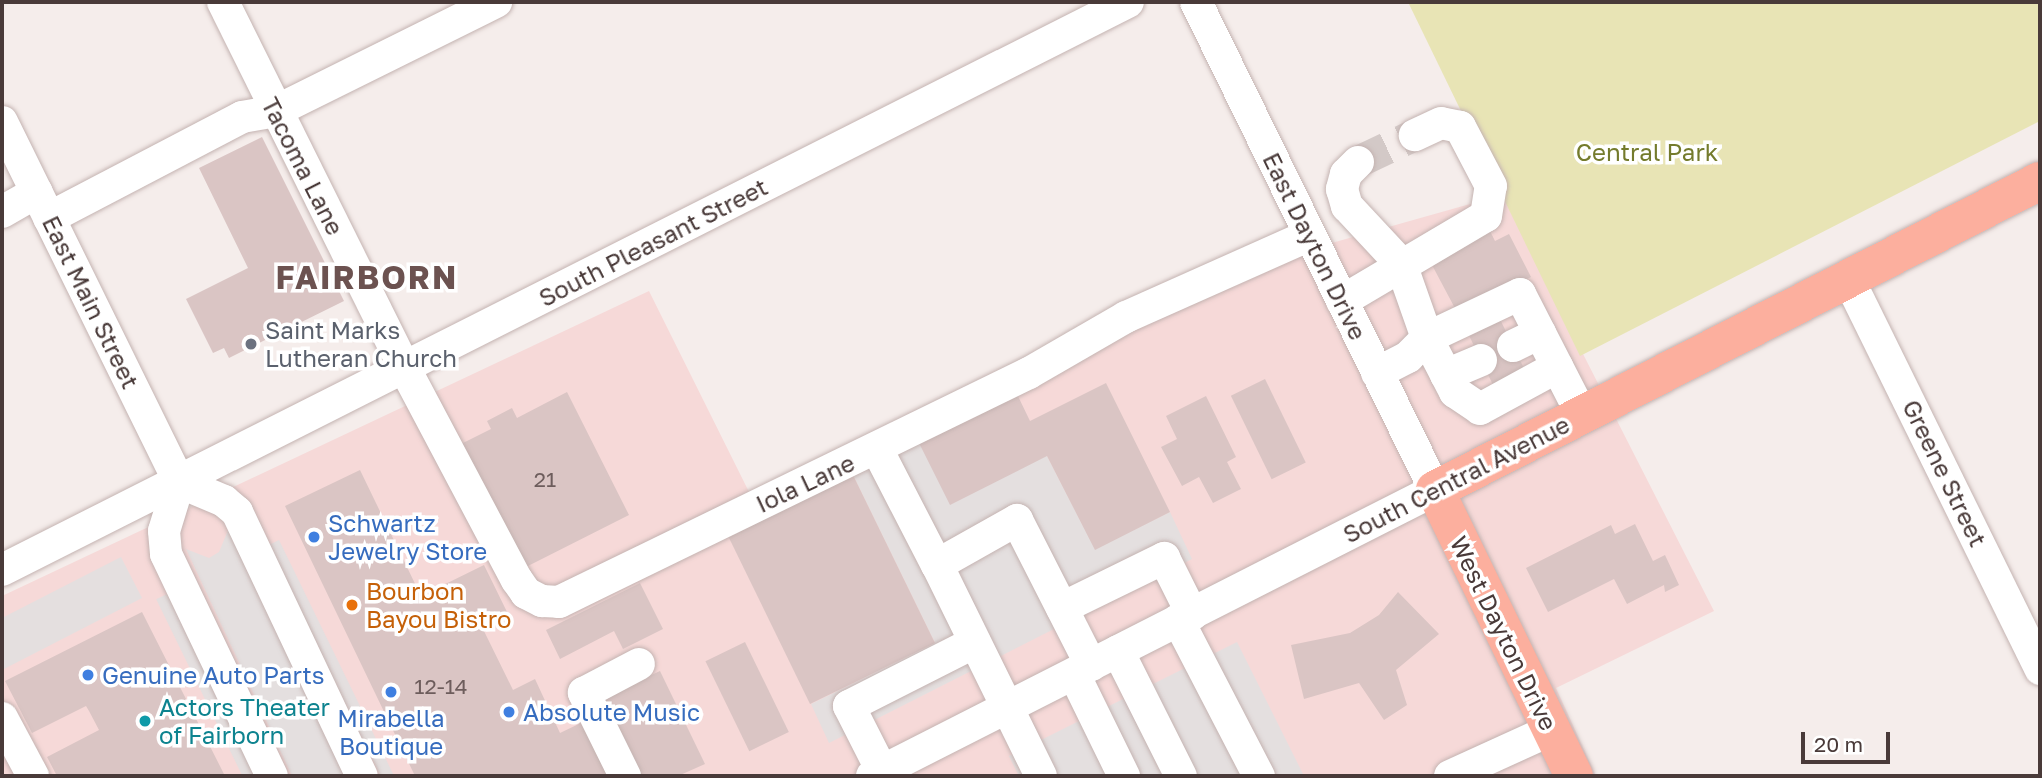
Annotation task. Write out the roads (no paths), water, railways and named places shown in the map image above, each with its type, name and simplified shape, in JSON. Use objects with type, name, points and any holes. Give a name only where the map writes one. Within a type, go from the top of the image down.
[{"type":"main road","name":"South Central Avenue","points":[[1435,490],[2040,181]]},
{"type":"main road","name":"West Dayton Drive","points":[[1435,490],[1574,776]]},
{"type":"street","name":"Tacoma Lane","points":[[223,2],[404,367]]},
{"type":"street","points":[[2,212],[43,205],[242,117],[276,111],[496,2]]},
{"type":"street","name":"South Pleasant Street","points":[[2,570],[1128,2]]},
{"type":"street","name":"East Dayton Drive","points":[[1196,2],[1435,490]]},
{"type":"street","name":"East Main Street","points":[[2,122],[179,482]]},
{"type":"street","points":[[1342,301],[1486,216],[1490,186],[1460,127],[1441,123],[1415,135]]},
{"type":"street","points":[[1358,162],[1344,181],[1347,206],[1401,264],[1427,338],[1455,392],[1480,409],[1557,367]]},
{"type":"street","points":[[2,199],[43,205]]},
{"type":"street","name":"Iola Lane","points":[[404,367],[517,580],[526,593],[542,601],[559,601],[1029,373],[1126,317],[1310,235]]},
{"type":"street","name":"Greene Street","points":[[1848,278],[2040,669]]},
{"type":"street","points":[[1377,373],[1408,357],[1427,338],[1520,294],[1526,339],[1557,367],[1582,415]]},
{"type":"street","points":[[1446,375],[1481,360]]},
{"type":"street","points":[[877,449],[1041,776]]},
{"type":"street","points":[[272,776],[166,554],[164,531],[179,482],[224,501],[237,512],[362,776]]},
{"type":"street","name":"South Central Avenue","points":[[877,774],[1435,490]]},
{"type":"street","points":[[937,565],[1017,520],[1094,663],[1181,776]]},
{"type":"street","points":[[1062,608],[1164,558],[1185,617],[1259,776]]},
{"type":"street","points":[[877,774],[849,706],[975,642]]},
{"type":"street","points":[[1094,663],[1124,776]]},
{"type":"street","points":[[625,776],[584,693],[639,664]]},
{"type":"street","points":[[2,718],[33,776]]},
{"type":"street","points":[[1450,776],[1551,730]]},
{"type":"tunnel","points":[[1358,162],[1415,135]]},
{"type":"place","name":"Saint Marks Lutheran Church","points":[[251,344]]},
{"type":"place","name":"Schwartz Jewelry Store","points":[[314,537]]},
{"type":"place","name":"Bourbon Bayou Bistro","points":[[352,605]]},
{"type":"place","name":"Genuine Auto Parts","points":[[88,675]]},
{"type":"place","name":"Mirabella Boutique","points":[[391,692]]},
{"type":"place","name":"Absolute Music","points":[[509,712]]},
{"type":"place","name":"Actors Theater of Fairborn","points":[[145,721]]},
{"type":"district","name":"FAIRBORN","points":[[367,277]]},
{"type":"park label","name":"Central Park","points":[[1647,152]]}]
